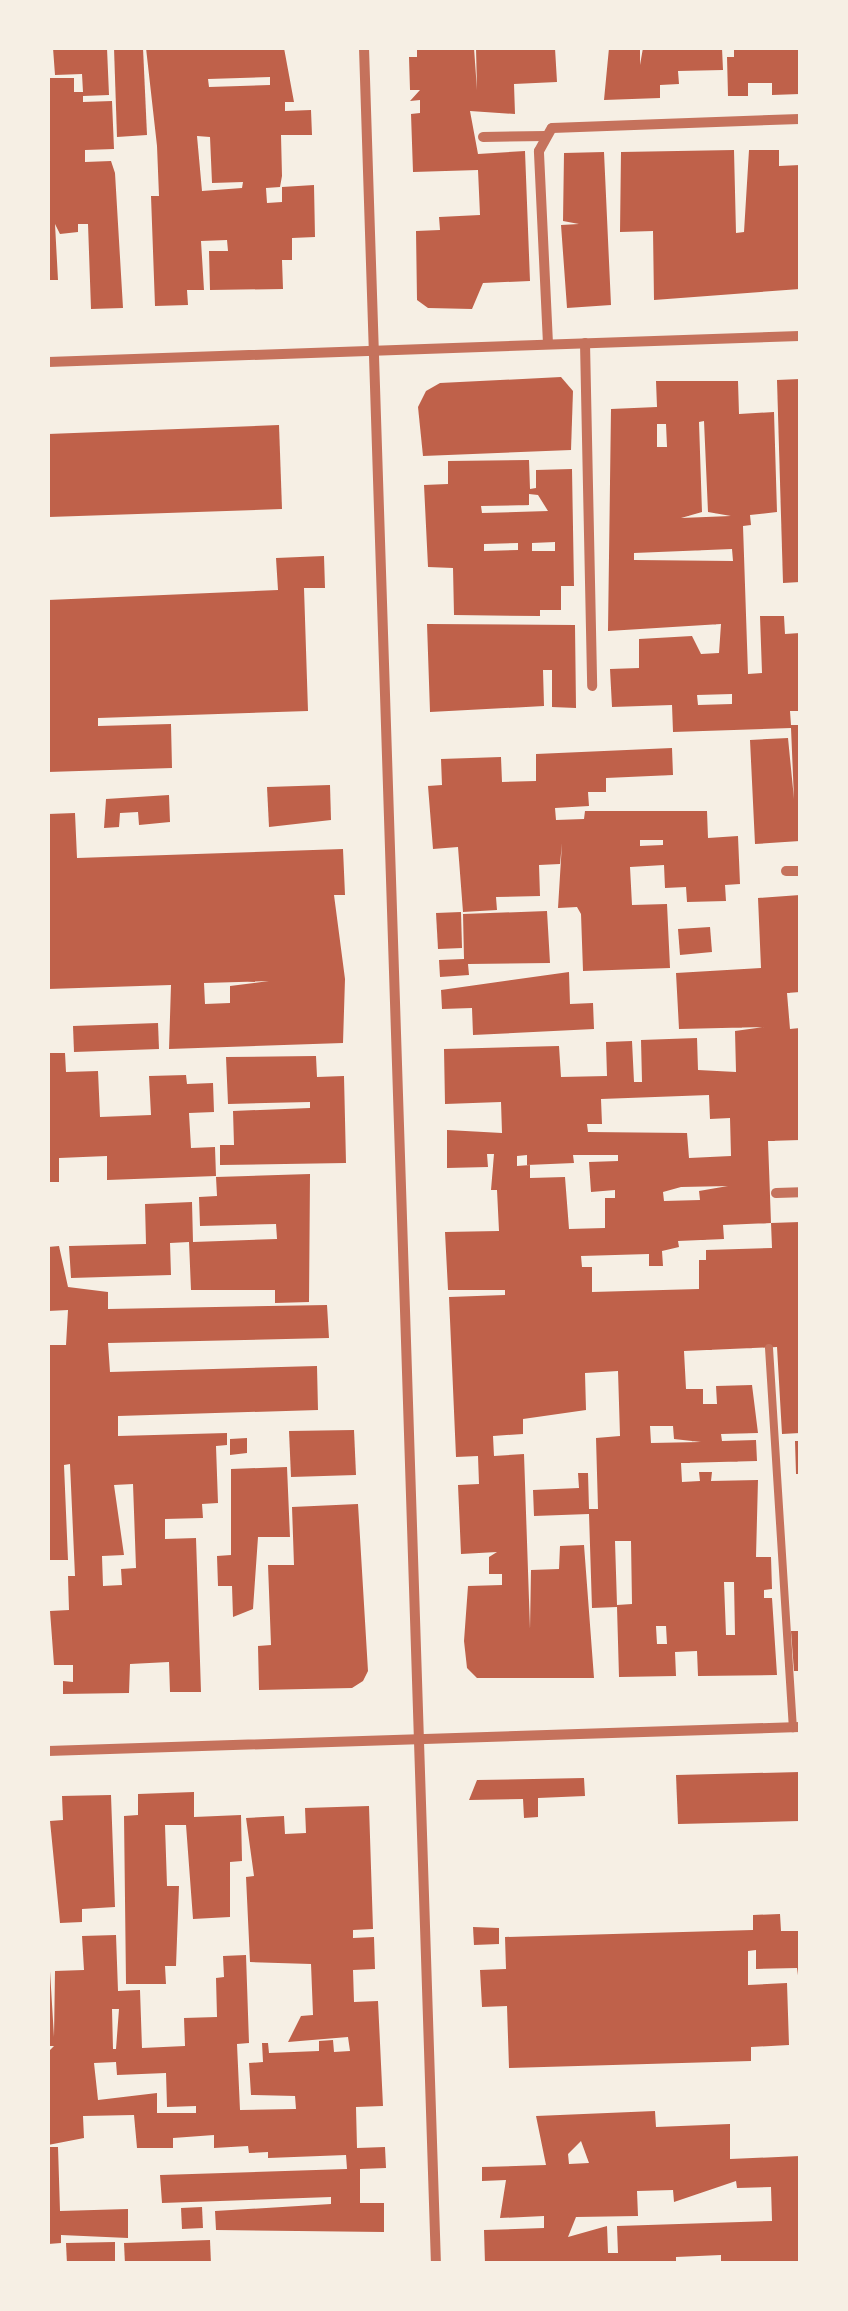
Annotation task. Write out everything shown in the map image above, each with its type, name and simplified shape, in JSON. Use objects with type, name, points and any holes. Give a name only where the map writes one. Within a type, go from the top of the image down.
[{"type":"street","points":[[364,48],[436,2264]]},
{"type":"street","points":[[548,344],[539,151],[552,128],[800,118]]},
{"type":"street","points":[[483,137],[546,136]]},
{"type":"street","points":[[48,362],[800,336]]},
{"type":"street","points":[[585,343],[592,686]]},
{"type":"street","points":[[786,871],[800,871]]},
{"type":"street","points":[[776,1193],[800,1192]]},
{"type":"street","points":[[48,1750],[419,1743],[797,1727]]},
{"type":"lane","points":[[769,1348],[797,1727]]},
{"type":"building","points":[[53,48],[107,48],[109,95],[83,96],[83,102],[112,101],[114,149],[85,150],[85,162],[111,161],[115,173],[123,308],[91,309],[88,224],[78,224],[78,232],[60,234],[55,224],[58,280],[48,280],[50,78],[74,78],[74,92],[83,92],[82,74],[55,75]]},
{"type":"building","points":[[114,48],[143,48],[147,135],[117,137]]},
{"type":"building","points":[[146,48],[284,48],[294,102],[285,102],[285,111],[311,110],[312,135],[281,135],[280,187],[266,188],[267,203],[282,202],[282,187],[314,185],[315,237],[292,238],[292,260],[282,260],[283,289],[210,290],[209,251],[228,251],[227,240],[201,241],[204,290],[187,290],[188,305],[155,306],[151,196],[159,196]],"holes":[[[270,77],[270,85],[209,87],[208,79]],[[197,136],[210,137],[212,183],[243,182],[242,188],[202,191]]]},
{"type":"building","points":[[417,48],[474,48],[477,90],[476,48],[555,48],[557,82],[514,84],[515,114],[470,111],[478,154],[525,151],[530,281],[483,283],[472,309],[428,308],[417,300],[416,231],[440,230],[439,217],[480,215],[478,170],[413,172],[411,114],[420,113],[420,100],[410,101],[420,90],[410,90],[409,57],[417,57]]},
{"type":"building","points":[[609,48],[640,48],[640,65],[643,48],[722,48],[723,70],[678,71],[679,84],[660,85],[660,98],[604,100]]},
{"type":"building","points":[[734,48],[800,48],[800,94],[772,95],[772,83],[748,83],[748,96],[728,96],[727,57],[734,57]]},
{"type":"building","points":[[734,150],[736,233],[744,232],[749,150],[779,150],[779,166],[800,165],[800,289],[654,300],[653,231],[620,232],[621,152]]},
{"type":"building","points":[[604,152],[611,305],[567,308],[561,225],[579,224],[563,221],[564,153]]},
{"type":"building","points":[[561,377],[573,391],[571,450],[423,456],[418,407],[426,391],[440,383]]},
{"type":"building","points":[[800,379],[800,582],[783,583],[777,380]]},
{"type":"building","points":[[656,381],[738,381],[739,414],[774,412],[777,512],[750,515],[751,525],[743,526],[748,674],[762,673],[760,616],[784,616],[785,634],[800,633],[800,711],[790,711],[791,725],[800,725],[800,841],[755,844],[750,740],[788,738],[794,799],[791,728],[673,732],[672,705],[612,707],[610,669],[639,668],[639,639],[692,636],[701,654],[719,653],[721,624],[608,631],[611,409],[657,407]],"holes":[[[704,421],[708,512],[731,516],[681,518],[702,512],[699,422]],[[657,424],[666,424],[667,447],[657,447]],[[732,549],[733,561],[634,560],[634,553]],[[732,694],[732,704],[698,705],[697,695]]]},
{"type":"building","points":[[279,425],[282,509],[49,517],[48,434]]},
{"type":"building","points":[[529,460],[530,489],[536,488],[536,470],[572,469],[574,586],[561,586],[561,610],[540,610],[540,616],[454,615],[453,568],[428,567],[424,485],[448,484],[448,461]],"holes":[[[529,494],[538,495],[548,511],[482,513],[481,506],[529,505]],[[555,542],[555,551],[532,551],[532,543]],[[518,543],[518,550],[484,551],[484,544]]]},
{"type":"building","points":[[324,556],[325,588],[304,588],[308,711],[98,718],[98,726],[171,724],[172,768],[48,772],[48,600],[278,590],[276,558]]},
{"type":"building","points":[[427,624],[575,625],[576,708],[552,707],[552,670],[543,670],[544,706],[430,712]]},
{"type":"building","points":[[672,748],[673,775],[606,778],[606,792],[588,792],[589,806],[555,808],[556,820],[584,819],[585,811],[707,811],[708,838],[738,836],[740,884],[725,885],[726,901],[687,902],[686,887],[665,888],[664,865],[630,867],[632,905],[667,904],[670,968],[583,971],[581,914],[577,907],[558,908],[562,843],[560,864],[539,865],[540,896],[496,897],[497,910],[463,912],[458,847],[433,849],[428,786],[442,785],[441,759],[501,757],[502,782],[536,781],[536,754]],"holes":[[[640,840],[663,840],[663,845],[640,846]]]},
{"type":"building","points":[[330,785],[331,820],[269,827],[267,787]]},
{"type":"building","points":[[169,795],[170,822],[139,825],[138,812],[120,813],[119,827],[104,828],[106,799]]},
{"type":"building","points":[[75,813],[77,858],[343,849],[345,895],[334,895],[345,979],[343,1043],[169,1049],[171,985],[48,989],[48,814]],"holes":[[[269,981],[230,986],[230,1003],[205,1004],[204,983]]]},
{"type":"building","points":[[800,895],[800,992],[787,993],[790,1029],[800,1028],[800,1140],[768,1141],[771,1223],[800,1222],[800,1433],[782,1434],[777,1347],[684,1351],[686,1389],[703,1389],[703,1404],[717,1404],[716,1386],[752,1385],[758,1433],[721,1434],[722,1441],[756,1440],[757,1461],[681,1463],[682,1482],[700,1481],[699,1472],[712,1472],[711,1481],[758,1480],[756,1557],[771,1557],[772,1589],[764,1590],[764,1598],[772,1598],[777,1675],[698,1676],[697,1651],[675,1652],[676,1676],[619,1677],[617,1607],[592,1608],[589,1514],[534,1516],[533,1490],[579,1488],[578,1473],[588,1473],[589,1509],[598,1509],[596,1438],[620,1436],[618,1371],[585,1373],[586,1410],[523,1419],[523,1434],[493,1436],[494,1456],[524,1454],[530,1629],[531,1570],[559,1569],[560,1546],[584,1545],[594,1678],[477,1678],[467,1668],[464,1641],[468,1586],[502,1585],[502,1574],[489,1574],[489,1557],[497,1552],[461,1554],[458,1485],[479,1484],[478,1456],[456,1457],[449,1297],[505,1295],[505,1290],[448,1290],[445,1232],[499,1231],[497,1190],[491,1190],[494,1154],[487,1154],[488,1167],[447,1168],[447,1130],[502,1133],[501,1102],[445,1104],[444,1049],[559,1046],[561,1077],[607,1076],[606,1042],[632,1041],[634,1082],[642,1082],[641,1040],[697,1038],[698,1070],[736,1072],[735,1031],[764,1027],[679,1029],[676,973],[761,968],[758,898]],"holes":[[[709,1095],[710,1119],[730,1118],[731,1156],[689,1158],[687,1133],[588,1132],[587,1124],[602,1124],[601,1099]],[[527,1155],[527,1165],[574,1163],[573,1155],[618,1155],[618,1161],[589,1162],[591,1192],[615,1190],[615,1198],[605,1198],[605,1228],[569,1229],[565,1177],[530,1178],[530,1165],[517,1166],[517,1156]],[[728,1186],[699,1191],[700,1200],[664,1201],[663,1192],[681,1187]],[[771,1223],[772,1248],[706,1250],[706,1260],[699,1260],[699,1289],[592,1292],[592,1267],[582,1267],[581,1256],[649,1254],[649,1266],[663,1266],[662,1251],[679,1247],[678,1241],[724,1239],[723,1225]],[[650,1426],[673,1426],[674,1439],[701,1442],[651,1443]],[[615,1541],[631,1541],[632,1604],[617,1605]],[[724,1582],[734,1582],[735,1635],[726,1635]],[[656,1626],[666,1626],[667,1644],[657,1644]]]},
{"type":"building","points":[[547,911],[550,963],[468,964],[469,975],[440,977],[439,960],[464,959],[463,914]]},
{"type":"building","points":[[461,912],[462,948],[438,949],[436,913]]},
{"type":"building","points":[[710,927],[712,952],[680,955],[678,929]]},
{"type":"building","points":[[569,972],[570,1004],[593,1003],[594,1029],[473,1035],[472,1008],[442,1009],[441,990]]},
{"type":"building","points":[[158,1023],[159,1049],[74,1052],[73,1026]]},
{"type":"building","points":[[48,1053],[65,1053],[66,1072],[98,1071],[100,1117],[151,1115],[149,1076],[186,1075],[187,1084],[213,1083],[214,1112],[189,1113],[191,1148],[215,1147],[216,1176],[107,1180],[107,1156],[59,1158],[59,1182],[48,1182]]},
{"type":"building","points":[[316,1056],[317,1077],[344,1076],[346,1163],[220,1165],[220,1145],[234,1145],[233,1111],[310,1108],[310,1102],[228,1104],[226,1057]]},
{"type":"building","points":[[310,1174],[309,1302],[275,1303],[275,1290],[191,1290],[189,1242],[170,1243],[171,1275],[71,1278],[69,1246],[146,1244],[145,1204],[192,1202],[193,1242],[277,1239],[276,1224],[200,1226],[199,1197],[217,1196],[216,1177]]},
{"type":"building","points":[[59,1246],[68,1287],[108,1292],[108,1309],[327,1305],[329,1338],[108,1343],[110,1372],[317,1366],[318,1410],[118,1416],[118,1436],[227,1433],[227,1445],[216,1446],[218,1503],[202,1504],[203,1518],[165,1519],[165,1539],[196,1538],[201,1692],[170,1692],[169,1662],[130,1664],[129,1693],[63,1694],[63,1681],[73,1682],[73,1665],[54,1665],[50,1611],[69,1610],[68,1576],[75,1576],[70,1464],[64,1465],[68,1560],[48,1560],[48,1345],[66,1345],[68,1310],[48,1311],[48,1247]],"holes":[[[133,1484],[136,1568],[121,1569],[122,1585],[103,1586],[102,1556],[124,1555],[114,1485]]]},
{"type":"building","points":[[354,1430],[356,1475],[291,1477],[289,1431]]},
{"type":"building","points":[[247,1438],[247,1453],[230,1455],[230,1439]]},
{"type":"building","points":[[795,1441],[800,1441],[800,1474],[796,1474]]},
{"type":"building","points":[[287,1467],[290,1537],[258,1537],[253,1609],[233,1617],[232,1586],[218,1586],[217,1556],[231,1555],[231,1469]]},
{"type":"building","points":[[358,1504],[368,1671],[363,1681],[352,1688],[259,1690],[258,1646],[271,1645],[268,1565],[294,1565],[292,1507]]},
{"type":"building","points":[[791,1631],[800,1631],[800,1671],[794,1671]]},
{"type":"building","points":[[800,1772],[800,1821],[678,1824],[676,1775]]},
{"type":"building","points":[[584,1778],[585,1796],[538,1798],[538,1817],[524,1818],[523,1799],[469,1800],[477,1780]]},
{"type":"building","points":[[194,1792],[194,1817],[241,1815],[242,1861],[230,1862],[230,1917],[193,1919],[186,1825],[165,1825],[167,1886],[179,1886],[176,1966],[165,1966],[166,1984],[126,1984],[124,1816],[138,1815],[138,1794]]},
{"type":"building","points":[[111,1795],[115,1907],[82,1909],[82,1922],[60,1923],[50,1821],[63,1820],[62,1796]]},
{"type":"building","points":[[369,1806],[373,1929],[353,1930],[353,1938],[374,1937],[375,1969],[353,1970],[354,2002],[378,2001],[383,2106],[356,2107],[357,2148],[385,2147],[386,2168],[360,2169],[360,2203],[384,2203],[384,2232],[216,2230],[215,2211],[331,2204],[331,2197],[162,2203],[160,2175],[347,2169],[346,2155],[268,2158],[268,2152],[249,2153],[248,2146],[214,2148],[214,2135],[173,2138],[173,2148],[137,2148],[134,2115],[83,2116],[84,2138],[48,2145],[48,2052],[54,2046],[48,2046],[48,1938],[54,2037],[55,1971],[84,1970],[82,1936],[116,1935],[118,1991],[140,1990],[142,2048],[185,2046],[184,2018],[217,2017],[216,1978],[224,1977],[223,1956],[246,1955],[249,2043],[237,2044],[240,2110],[296,2109],[295,2096],[251,2095],[249,2063],[263,2062],[262,2043],[268,2043],[269,2053],[319,2051],[319,2041],[333,2040],[334,2052],[350,2051],[348,2037],[288,2042],[301,2016],[313,2015],[311,1964],[250,1962],[246,1877],[254,1876],[246,1818],[284,1816],[285,1834],[306,1833],[305,1808]],"holes":[[[112,2009],[119,2009],[116,2049],[113,2049]],[[116,2062],[117,2075],[166,2073],[167,2107],[196,2106],[196,2113],[157,2113],[157,2093],[98,2100],[94,2063]]]},
{"type":"building","points":[[780,1914],[781,1931],[800,1931],[800,1990],[797,1968],[756,1969],[756,1950],[748,1951],[748,1985],[787,1983],[789,2045],[751,2047],[751,2061],[509,2068],[507,2006],[482,2007],[480,1970],[506,1969],[505,1937],[753,1930],[753,1915]]},
{"type":"building","points":[[473,1927],[499,1928],[499,1944],[474,1945]]},
{"type":"building","points":[[655,2111],[656,2127],[730,2124],[730,2159],[800,2156],[800,2264],[721,2264],[721,2255],[676,2257],[676,2264],[485,2264],[484,2230],[544,2228],[544,2216],[500,2218],[506,2180],[482,2181],[482,2167],[546,2165],[536,2116]],"holes":[[[581,2141],[589,2163],[569,2164],[568,2154]],[[736,2181],[737,2188],[771,2187],[772,2221],[617,2226],[618,2253],[608,2253],[607,2226],[568,2237],[576,2217],[638,2216],[637,2191],[673,2190],[674,2202]]]},
{"type":"building","points":[[48,2147],[58,2147],[60,2211],[128,2209],[128,2238],[61,2235],[61,2243],[48,2244]]},
{"type":"building","points":[[202,2207],[203,2228],[182,2229],[181,2208]]},
{"type":"building","points":[[210,2240],[211,2264],[125,2264],[124,2243]]},
{"type":"building","points":[[115,2242],[115,2264],[67,2264],[66,2243]]}]
